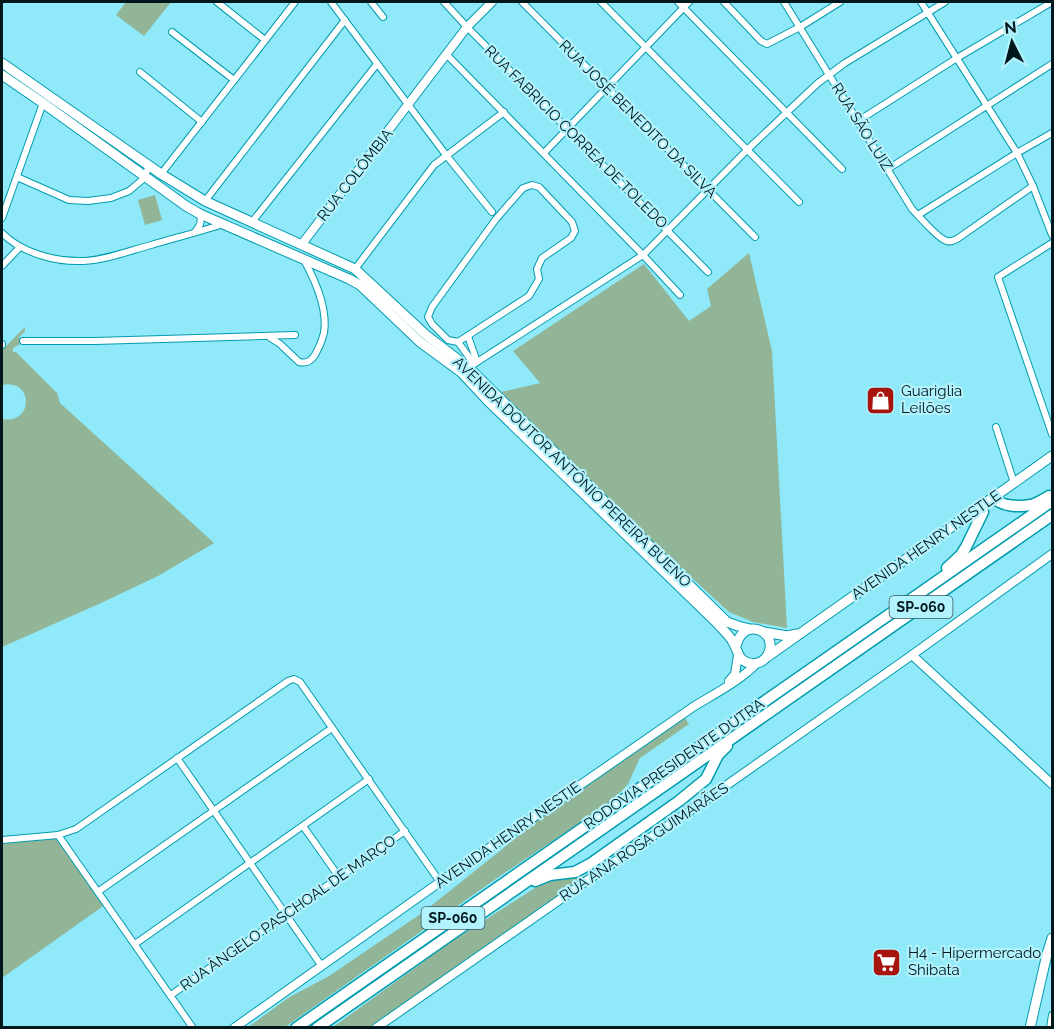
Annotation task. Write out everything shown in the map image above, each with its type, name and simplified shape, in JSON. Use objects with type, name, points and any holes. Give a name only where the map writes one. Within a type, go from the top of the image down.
[{"type":"highway","points":[[993,497],[998,502],[1026,506],[1053,494]]},
{"type":"highway","name":"RODOVIA PRESIDENTE DUTRA","points":[[296,1028],[1053,501]]},
{"type":"highway","points":[[926,590],[961,555],[980,521],[983,512],[982,505]]},
{"type":"highway","name":"RODOVIA PRESIDENTE DUTRA","points":[[316,1028],[1053,515]]},
{"type":"highway","points":[[495,903],[541,878],[575,872],[609,850],[679,801],[706,779],[718,755],[741,731]]},
{"type":"main road","name":"AVENIDA DOUTOR ANTÔNIO PEREIRA BUENO","points":[[2,63],[161,174],[205,201],[355,269],[420,330],[470,366],[727,622],[751,629]]},
{"type":"main road","name":"AVENIDA DOUTOR ANTÔNIO PEREIRA BUENO","points":[[3,80],[43,103],[186,206],[360,285],[420,342],[470,366],[488,400],[718,624],[732,640],[737,651]]},
{"type":"main road","points":[[301,244],[305,254],[298,257],[291,247],[301,244]]},
{"type":"main road","points":[[334,272],[346,274],[355,269]]},
{"type":"main road","name":"AVENIDA HENRY NESTLE","points":[[767,657],[1053,456]]},
{"type":"main road","points":[[763,632],[771,644],[767,657],[757,663],[743,660],[737,651],[738,638],[743,632],[751,629],[788,636],[800,633]]},
{"type":"main road","points":[[1030,1028],[1047,954],[1053,938]]},
{"type":"street","points":[[216,2],[265,40]]},
{"type":"street","points":[[161,174],[295,2]]},
{"type":"street","points":[[331,2],[446,155],[492,212]]},
{"type":"street","points":[[371,2],[383,17]]},
{"type":"street","name":"RUA FABRICIO CORREA DE TOLEDO","points":[[444,2],[708,272]]},
{"type":"street","name":"RUA COLÔMBIA","points":[[301,244],[467,27],[492,2]]},
{"type":"street","name":"RUA JOSÉ BENEDITO DA SILVA","points":[[522,2],[755,237]]},
{"type":"street","points":[[601,2],[799,202]]},
{"type":"street","points":[[678,2],[842,169]]},
{"type":"street","points":[[544,153],[689,2]]},
{"type":"street","points":[[724,2],[761,41],[767,44],[840,2]]},
{"type":"street","name":"RUA SÃO LUIZ","points":[[784,2],[912,209],[945,241],[950,242],[1033,186]]},
{"type":"street","points":[[921,2],[1017,153],[1053,235]]},
{"type":"street","points":[[470,366],[644,255],[747,150],[818,83],[845,63],[945,2]]},
{"type":"street","points":[[858,121],[957,58],[1053,2]]},
{"type":"street","points":[[205,201],[345,20]]},
{"type":"street","points":[[172,32],[234,80]]},
{"type":"street","points":[[447,55],[644,255],[680,295]]},
{"type":"street","points":[[252,222],[377,63]]},
{"type":"street","points":[[888,169],[1053,64]]},
{"type":"street","points":[[140,72],[202,122]]},
{"type":"street","points":[[2,218],[43,103]]},
{"type":"street","points":[[355,269],[434,165],[504,112]]},
{"type":"street","points":[[918,215],[1053,133]]},
{"type":"street","points":[[17,177],[69,200],[88,201],[111,198],[129,191],[139,183],[150,165]]},
{"type":"street","points":[[532,185],[539,187],[572,222],[575,231],[571,238],[542,258],[537,269],[539,279],[529,296],[468,336],[458,342],[448,340],[432,324],[428,316],[496,219],[523,188],[532,185]]},
{"type":"street","points":[[195,233],[200,227],[200,214]]},
{"type":"street","points":[[2,233],[20,247],[39,255],[62,260],[85,261],[113,256],[224,224]]},
{"type":"street","points":[[1053,243],[998,277],[1053,434]]},
{"type":"street","points":[[2,267],[20,247]]},
{"type":"street","points":[[268,337],[280,344],[299,362],[307,363],[320,346],[324,331],[323,306],[310,273],[298,257]]},
{"type":"street","points":[[310,273],[334,272]]},
{"type":"street","points":[[23,341],[295,335]]},
{"type":"street","points":[[468,336],[470,366]]},
{"type":"street","points":[[458,342],[470,366]]},
{"type":"street","points":[[996,427],[1014,483]]},
{"type":"street","name":"RUA ANA ROSA GUIMARÃES","points":[[376,1028],[697,806],[1053,554]]},
{"type":"street","points":[[724,687],[735,674],[737,651]]},
{"type":"street","points":[[912,655],[1053,784]]},
{"type":"street","name":"AVENIDA HENRY NESTIE","points":[[234,1028],[321,965],[743,675],[757,663]]},
{"type":"street","points":[[2,840],[58,835],[76,829],[294,679],[300,682],[440,882]]},
{"type":"street","points":[[99,891],[332,728]]},
{"type":"street","points":[[177,758],[321,965]]},
{"type":"street","points":[[135,944],[369,779]]},
{"type":"street","points":[[303,826],[339,877]]},
{"type":"street","name":"RUA ÂNGELO PASCHOAL DE MARÇO","points":[[171,996],[405,831]]},
{"type":"street","points":[[58,835],[193,1028]]},
{"type":"street","points":[[1050,1028],[1053,1015]]},
{"type":"green space","points":[[126,2],[171,2],[144,36],[116,15]]},
{"type":"green space","points":[[155,195],[162,220],[145,225],[138,200]]},
{"type":"green space","points":[[749,253],[772,351],[787,628],[753,622],[729,612],[630,521],[501,392],[540,383],[513,351],[644,264],[689,321],[711,306],[707,289]]},
{"type":"green space","points":[[25,327],[25,331],[19,337],[20,344],[13,348],[13,352],[16,352],[57,393],[60,403],[214,543],[158,576],[2,647],[2,419],[12,419],[20,415],[25,409],[26,402],[20,388],[2,385],[2,350]]},
{"type":"green space","points":[[685,718],[689,724],[640,758],[628,784],[611,802],[500,876],[285,1027],[247,1028],[288,998],[329,976],[422,913],[567,794]]},
{"type":"green space","points":[[54,835],[99,891],[106,904],[2,978],[2,840]]},
{"type":"green space","points":[[592,872],[594,874],[372,1027],[332,1028],[449,943],[546,881],[556,878],[580,878]]},
{"type":"place","name":"Guariglia Leilões","points":[[880,400]]},
{"type":"place","name":"H4 - Hipermercado Shibata","points":[[887,962]]}]
